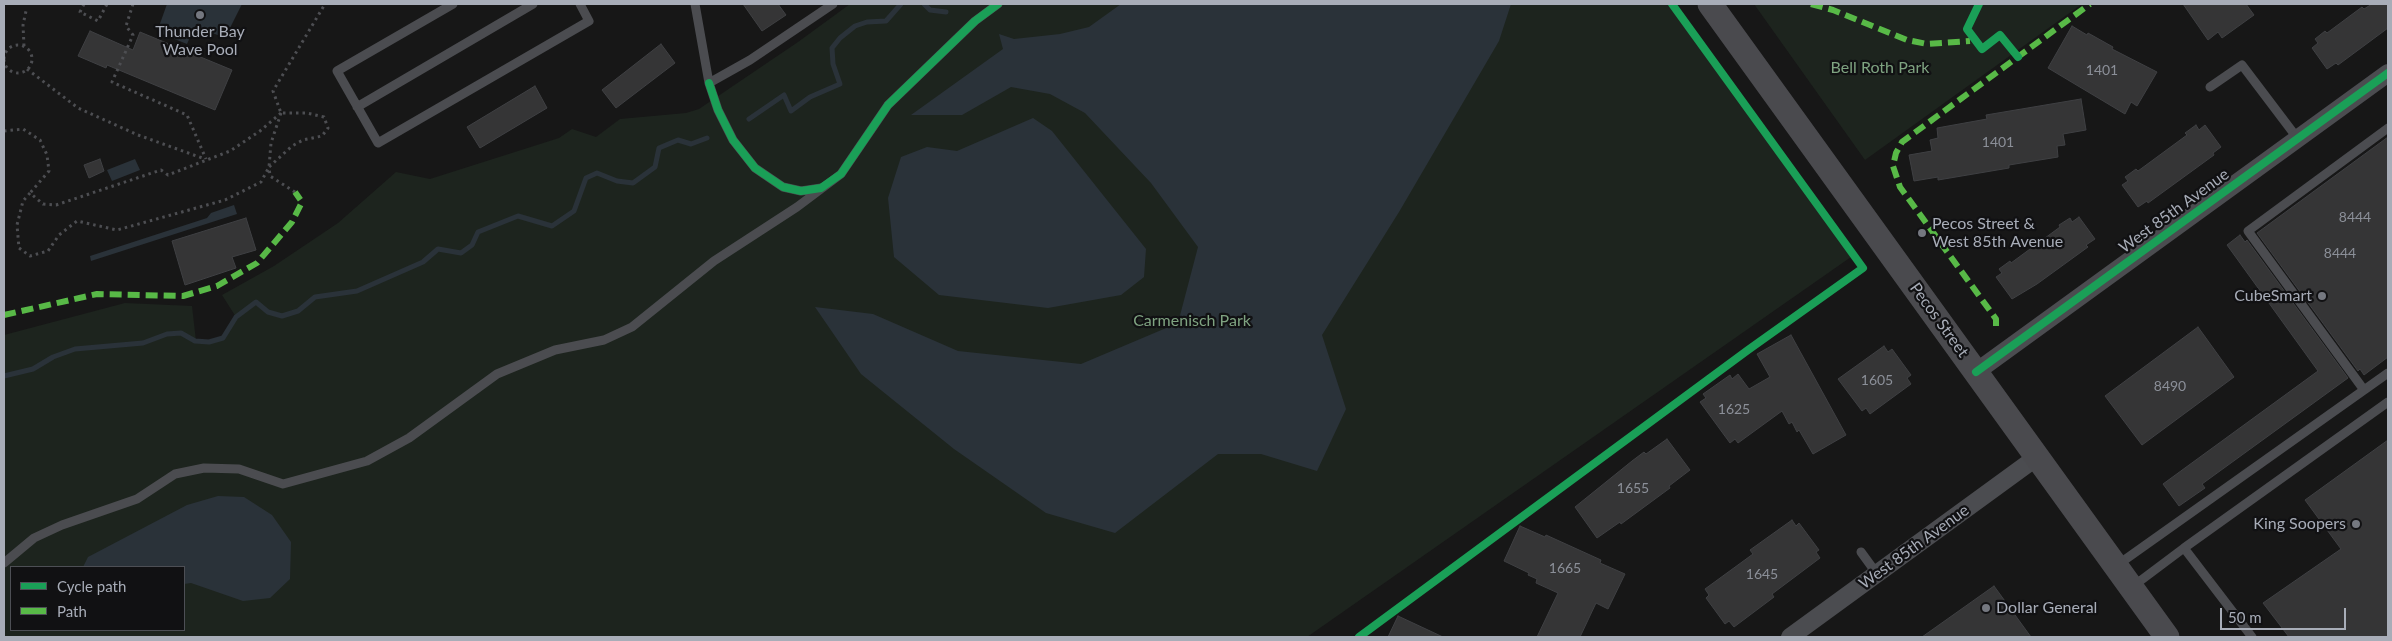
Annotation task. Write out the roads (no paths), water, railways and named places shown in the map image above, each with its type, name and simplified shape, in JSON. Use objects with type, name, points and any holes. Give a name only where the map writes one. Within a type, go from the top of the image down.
[{"type":"main road","name":"Pecos Street","points":[[1710,4],[2167,637]]},
{"type":"street","name":"West 85th Avenue","points":[[1976,372],[2388,74]]},
{"type":"street","name":"West 85th Avenue","points":[[1790,637],[2037,457]]},
{"type":"lane","points":[[453,4],[337,71],[378,143],[589,21],[580,4]]},
{"type":"lane","points":[[357,107],[533,4]]},
{"type":"lane","points":[[695,4],[709,83],[718,110],[733,140],[755,168],[783,187],[801,191],[821,188]]},
{"type":"lane","points":[[709,83],[758,55],[833,4]]},
{"type":"lane","points":[[4,563],[34,538],[62,525],[137,499],[175,474],[204,468],[239,470],[283,484],[367,461],[410,438],[497,374],[555,350],[604,340],[632,327],[714,261],[841,174],[888,105],[975,21],[998,4]]},
{"type":"lane","points":[[2210,87],[2242,65],[2298,139]]},
{"type":"lane","points":[[2364,390],[2248,231],[2388,128]]},
{"type":"lane","points":[[2116,566],[2388,373]]},
{"type":"lane","points":[[2131,587],[2388,402]]},
{"type":"lane","points":[[2184,548],[2252,637]]},
{"type":"lane","points":[[1861,552],[1877,574]]},
{"type":"waterway","points":[[749,119],[784,95],[791,111],[810,97],[840,84],[833,64],[832,48],[840,38],[855,26],[867,22],[886,21],[901,4]]},
{"type":"waterway","points":[[924,4],[930,10],[946,12]]},
{"type":"waterway","points":[[4,376],[33,369],[53,357],[75,349],[143,343],[167,334],[181,333],[195,341],[209,342],[223,338],[236,317],[256,302],[268,312],[282,316],[298,311],[315,297],[357,291],[423,262],[438,249],[461,253],[472,245],[478,232],[518,216],[552,226],[574,211],[586,178],[597,173],[617,181],[633,183],[655,167],[659,148],[678,140],[691,144],[707,138]]},
{"type":"place","name":"Thunder Bay Wave Pool","points":[[200,15]]},
{"type":"place","name":"Pecos Street & West 85th Avenue","points":[[1922,233]]},
{"type":"place","name":"CubeSmart","points":[[2322,296]]},
{"type":"place","name":"King Soopers","points":[[2356,524]]},
{"type":"place","name":"Dollar General","points":[[1986,608]]},
{"type":"park label","name":"Bell Roth Park","points":[[1880,68]]},
{"type":"park label","name":"Carmenisch Park","points":[[1192,321]]}]
